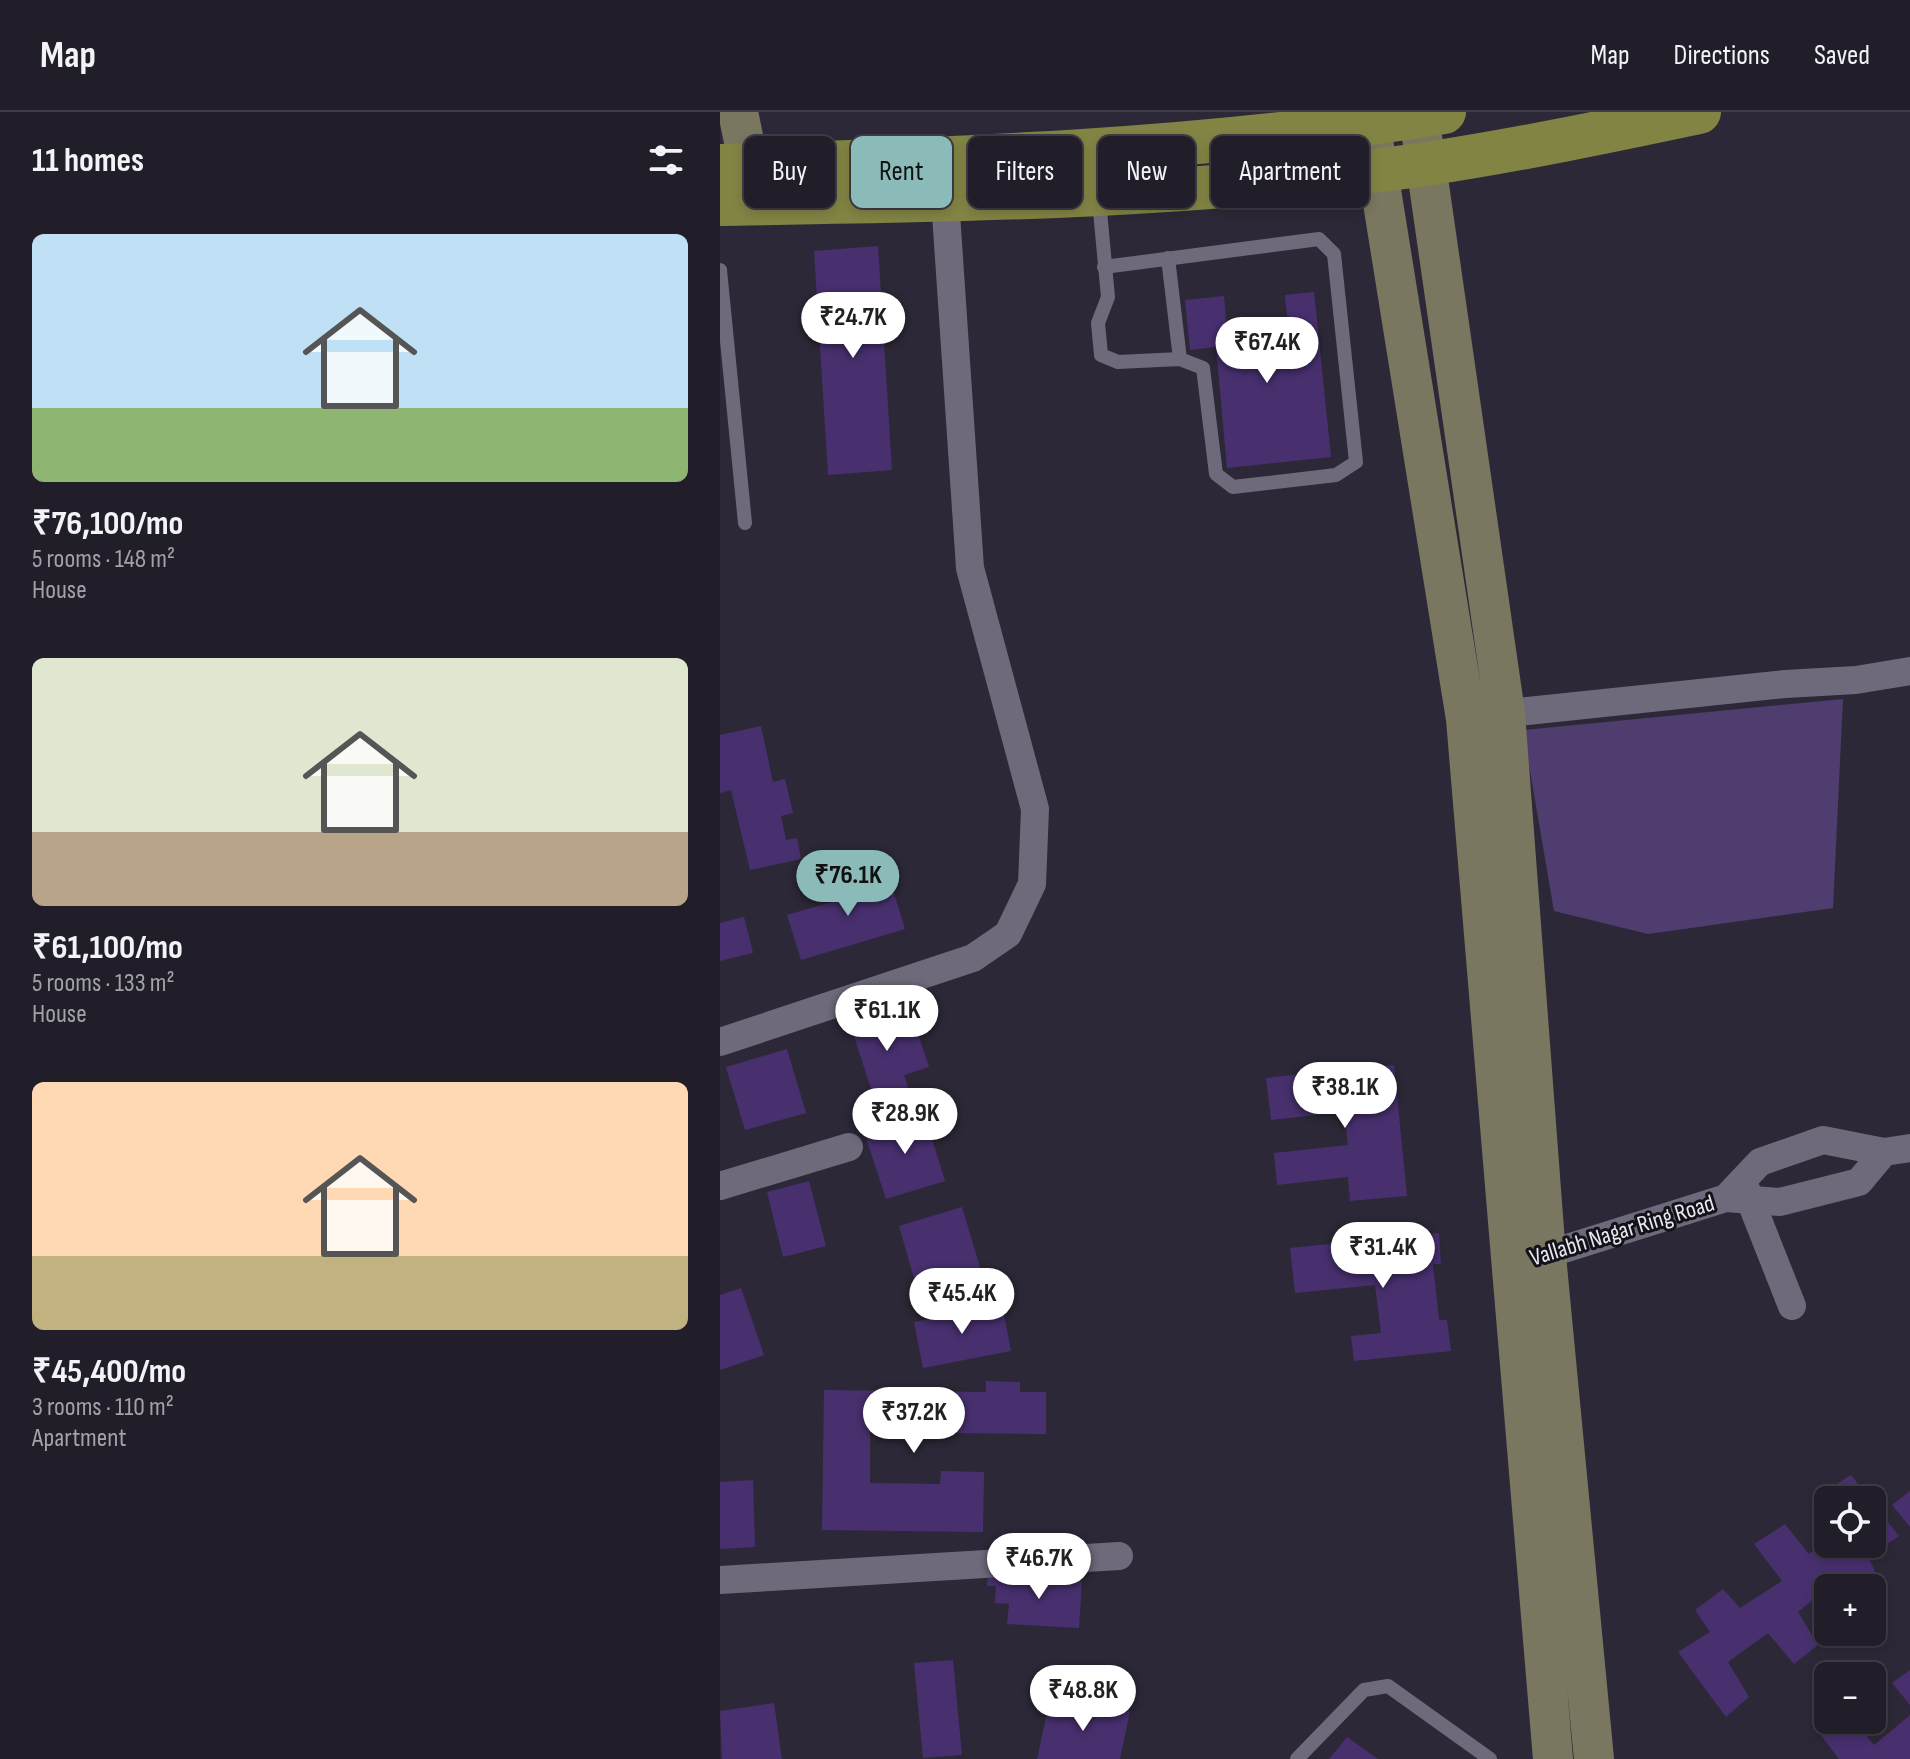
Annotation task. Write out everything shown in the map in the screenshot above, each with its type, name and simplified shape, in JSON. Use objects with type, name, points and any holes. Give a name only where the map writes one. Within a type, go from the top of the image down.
[{"type":"main road","points":[[1195,187],[1426,164],[1699,112]]},
{"type":"main road","points":[[735,166],[1050,156],[1370,122],[1427,113]]},
{"type":"main road","points":[[952,199],[1098,196]]},
{"type":"main road","points":[[720,204],[851,201]]},
{"type":"street","points":[[735,166],[738,112]]},
{"type":"street","points":[[1427,113],[1426,164],[1505,713],[1508,1011]]},
{"type":"street","points":[[1370,122],[1466,719],[1508,1011],[1528,1260],[1553,1759]]},
{"type":"street","points":[[720,1042],[973,958],[1008,934],[1032,884],[1035,809],[970,568],[946,208]]},
{"type":"street","points":[[1466,719],[1785,684],[1856,680],[1910,671]]},
{"type":"street","points":[[1792,1306],[1740,1193],[1760,1162],[1823,1140],[1897,1150]]},
{"type":"street","points":[[720,1186],[849,1147]]},
{"type":"street","name":"Vallabh Nagar Ring Road","points":[[1528,1260],[1740,1193],[1780,1202],[1859,1182],[1897,1150]]},
{"type":"street","points":[[1528,1260],[1594,1759]]},
{"type":"street","points":[[720,1580],[1119,1556]]},
{"type":"lane","points":[[1100,208],[1104,267],[1108,297],[1098,323],[1101,355],[1118,362],[1180,359],[1203,368],[1216,474],[1233,487],[1336,475],[1356,462],[1334,254],[1319,239],[1104,267]]},
{"type":"lane","points":[[1168,258],[1180,359]]},
{"type":"lane","points":[[720,270],[745,523]]},
{"type":"lane","points":[[1297,1759],[1364,1690],[1376,1686],[1396,1691],[1490,1759]]},
{"type":"shaded area","points":[[1843,699],[1833,908],[1648,934],[1554,911],[1523,730]]},
{"type":"building","points":[[878,246],[892,470],[828,475],[814,251]]},
{"type":"building","points":[[1314,292],[1331,457],[1227,468],[1216,347],[1190,350],[1185,300],[1224,296],[1228,344],[1289,338],[1285,295]]},
{"type":"building","points":[[761,726],[773,782],[785,779],[793,813],[781,816],[786,840],[797,838],[801,859],[750,870],[731,790],[720,793],[720,735]]},
{"type":"building","points":[[887,871],[905,929],[801,960],[787,915],[842,899],[838,886]]},
{"type":"building","points":[[744,917],[753,953],[720,961],[720,923]]},
{"type":"building","points":[[888,1010],[896,1034],[916,1027],[929,1067],[904,1075],[908,1087],[874,1098],[849,1021]]},
{"type":"building","points":[[787,1049],[806,1113],[745,1130],[726,1067]]},
{"type":"building","points":[[1394,1065],[1407,1196],[1350,1201],[1348,1177],[1277,1185],[1274,1153],[1348,1145],[1344,1112],[1271,1120],[1266,1078]]},
{"type":"building","points":[[924,1113],[945,1181],[886,1199],[864,1132]]},
{"type":"building","points":[[809,1181],[826,1246],[783,1257],[767,1192]]},
{"type":"building","points":[[962,1207],[982,1274],[918,1292],[899,1226]]},
{"type":"building","points":[[1439,1233],[1441,1264],[1433,1264],[1439,1320],[1447,1320],[1451,1351],[1354,1361],[1351,1336],[1381,1333],[1375,1285],[1295,1293],[1290,1248]]},
{"type":"building","points":[[741,1288],[764,1355],[720,1370],[720,1295]]},
{"type":"building","points":[[1002,1305],[1011,1351],[923,1368],[914,1322]]},
{"type":"building","points":[[986,1381],[1020,1382],[1020,1392],[1046,1392],[1046,1434],[870,1432],[870,1483],[940,1484],[941,1471],[984,1472],[983,1532],[822,1530],[824,1390],[986,1392]]},
{"type":"building","points":[[1851,1475],[1860,1486],[1834,1486]]},
{"type":"building","points":[[753,1480],[755,1547],[720,1549],[720,1482]]},
{"type":"building","points":[[1910,1491],[1910,1527],[1892,1505]]},
{"type":"building","points":[[1886,1520],[1899,1536],[1886,1545]]},
{"type":"building","points":[[1785,1524],[1809,1554],[1814,1550],[1814,1558],[1868,1558],[1875,1571],[1871,1574],[1814,1574],[1814,1599],[1798,1612],[1817,1646],[1794,1664],[1768,1633],[1728,1662],[1749,1697],[1726,1717],[1678,1652],[1710,1632],[1695,1610],[1723,1589],[1740,1608],[1782,1581],[1754,1544]]},
{"type":"building","points":[[988,1575],[1082,1581],[1079,1628],[1007,1624],[1009,1604],[995,1603],[996,1586],[987,1586]]},
{"type":"building","points":[[953,1660],[962,1755],[923,1758],[914,1663]]},
{"type":"building","points":[[1910,1670],[1910,1705],[1892,1683]]},
{"type":"building","points":[[774,1703],[782,1759],[722,1759],[720,1711]]},
{"type":"building","points":[[1049,1703],[1130,1711],[1120,1759],[1037,1759]]},
{"type":"building","points":[[1910,1715],[1910,1759],[1839,1759],[1820,1734],[1865,1734],[1874,1745]]},
{"type":"building","points":[[1347,1737],[1378,1759],[1329,1759]]}]
